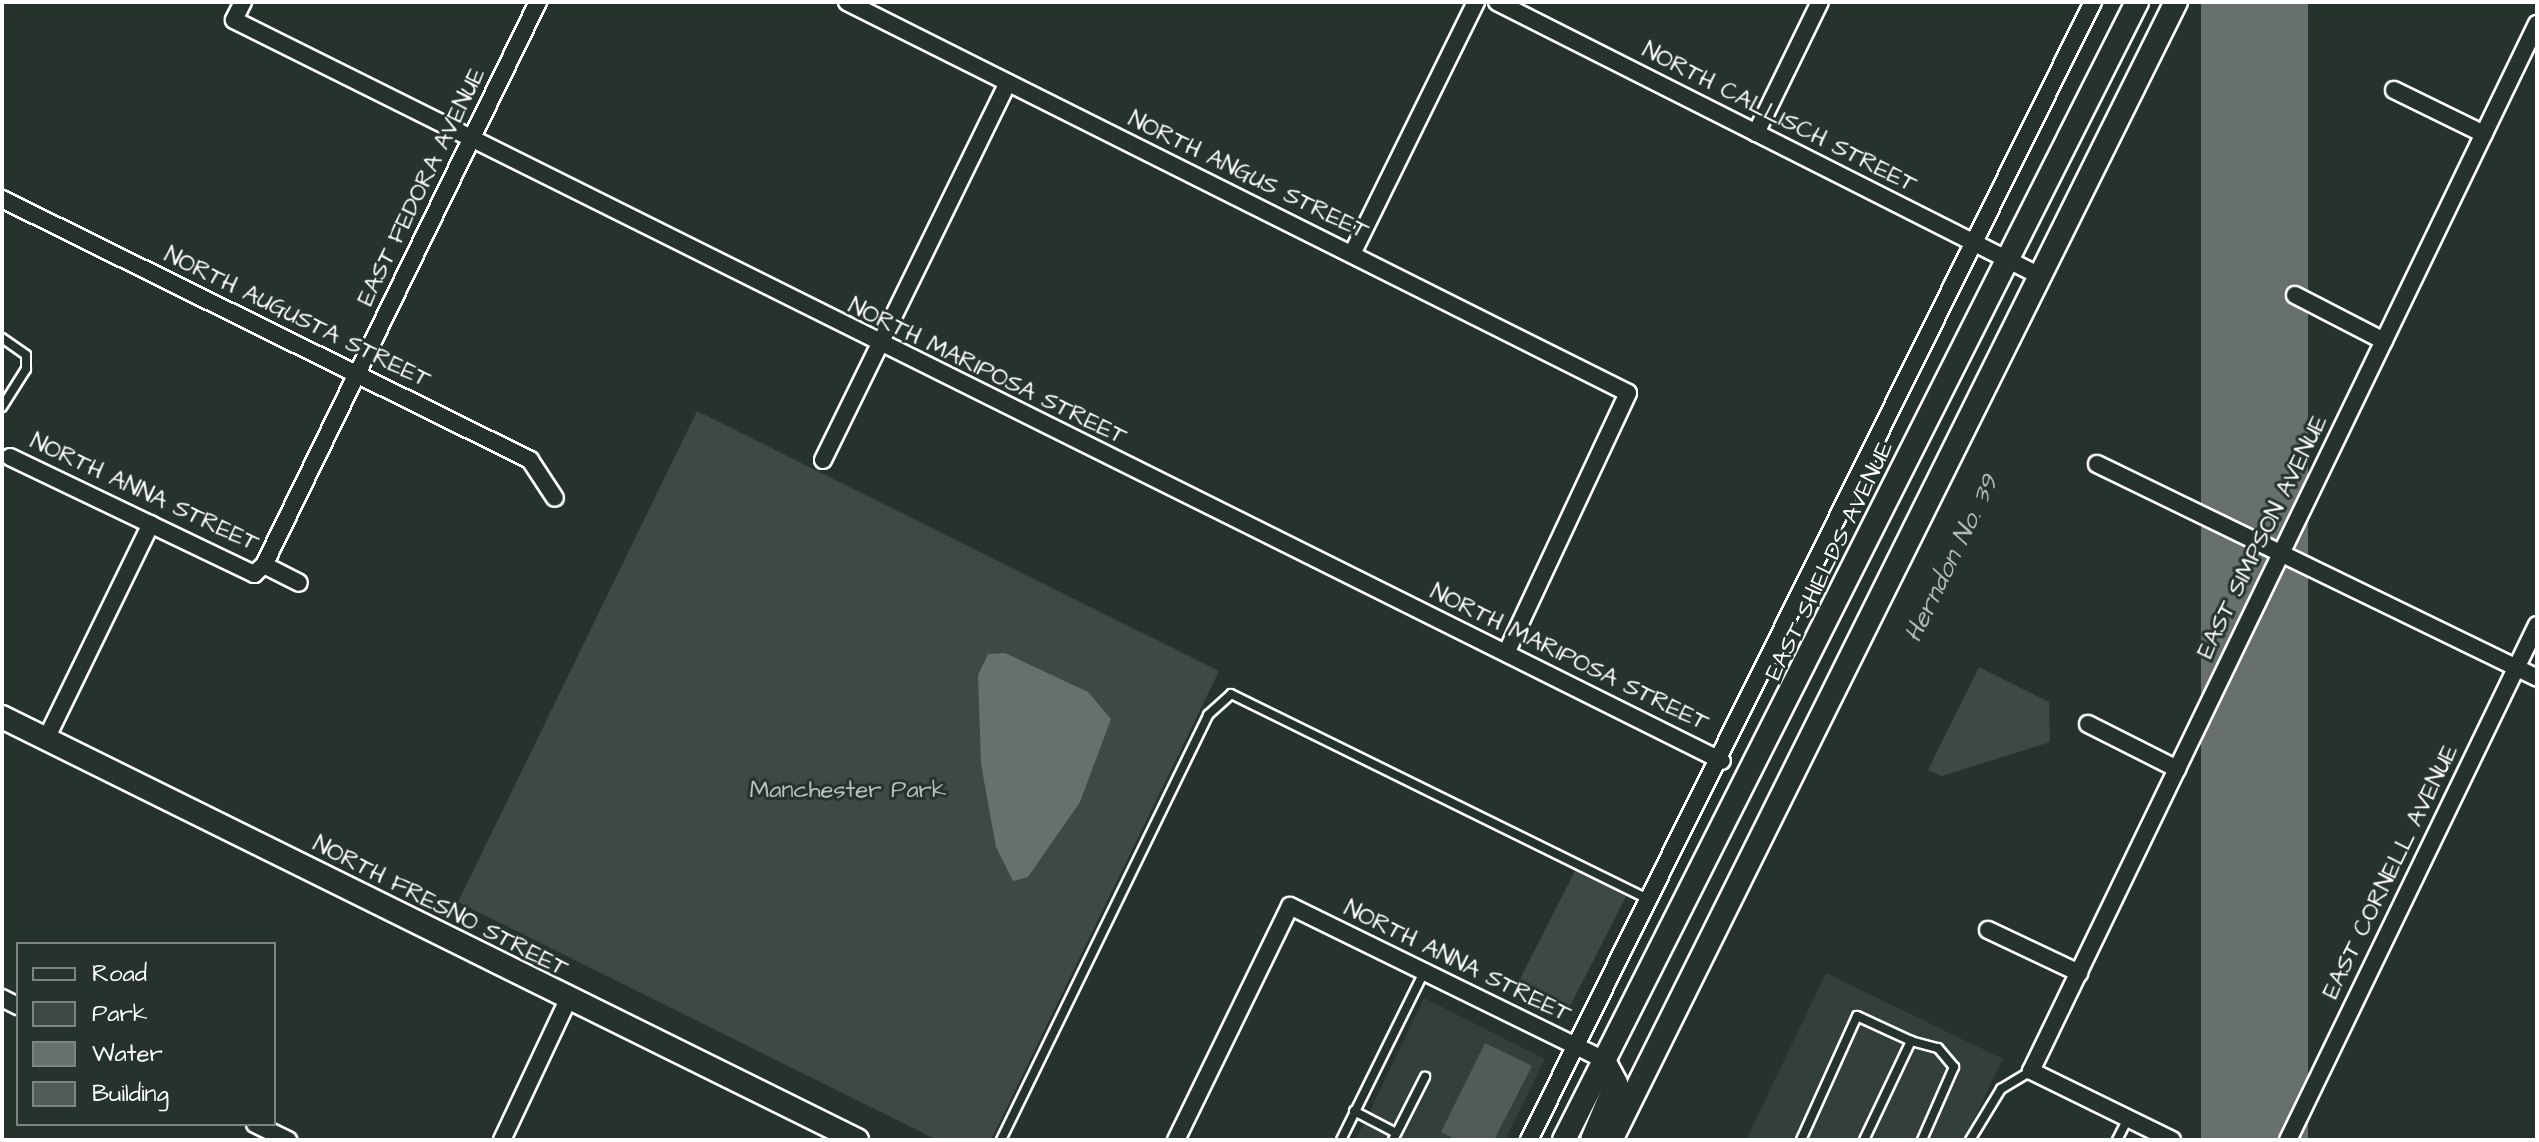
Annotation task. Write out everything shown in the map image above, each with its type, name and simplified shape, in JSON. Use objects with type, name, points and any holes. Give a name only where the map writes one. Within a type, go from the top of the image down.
[{"type":"main road","name":"EAST SHIELDS AVENUE","points":[[1564,1140],[1675,931],[2137,2]]},
{"type":"main road","points":[[1611,1140],[2176,2]]},
{"type":"main road","name":"NORTH FRESNO STREET","points":[[2,717],[568,1000],[857,1140]]},
{"type":"main road","points":[[1592,1140],[1616,1083],[1604,1060]]},
{"type":"street","name":"NORTH MARIPOSA STREET","points":[[243,2],[234,20],[878,345],[1722,761]]},
{"type":"street","name":"EAST FEDORA AVENUE","points":[[264,565],[538,2]]},
{"type":"street","name":"NORTH ANGUS STREET","points":[[847,2],[1628,393],[1506,653]]},
{"type":"street","points":[[1352,254],[1476,2]]},
{"type":"street","name":"NORTH CALLISCH STREET","points":[[1497,2],[2040,276]]},
{"type":"street","points":[[1756,133],[1820,2]]},
{"type":"street","points":[[1529,1140],[1722,761],[2093,2]]},
{"type":"street","name":"EAST SIMPSON AVENUE","points":[[2031,1071],[2537,25]]},
{"type":"street","points":[[823,460],[1008,83]]},
{"type":"street","points":[[2394,90],[2484,134]]},
{"type":"street","name":"NORTH AUGUSTA STREET","points":[[2,199],[530,460],[555,498]]},
{"type":"street","points":[[2295,295],[2384,341]]},
{"type":"street","name":"NORTH ANNA STREET","points":[[10,457],[254,574],[264,565],[299,583]]},
{"type":"street","points":[[2097,464],[2537,678]]},
{"type":"street","points":[[46,739],[151,524]]},
{"type":"street","name":"EAST CORNELL AVENUE","points":[[2288,1140],[2537,625]]},
{"type":"street","points":[[2088,724],[2177,769]]},
{"type":"street","name":"NORTH ANNA STREET","points":[[1176,1140],[1290,906],[1604,1060]]},
{"type":"street","points":[[1988,930],[2079,973]]},
{"type":"street","points":[[502,1140],[568,1000]]},
{"type":"street","points":[[2031,1071],[2162,1138]]},
{"type":"street","points":[[258,1126],[288,1140]]},
{"type":"lane","points":[[2,338],[26,355],[26,369],[2,407]]},
{"type":"lane","points":[[1001,1140],[1208,715],[1231,694],[1651,900]]},
{"type":"lane","points":[[1341,1140],[1424,972]]},
{"type":"lane","points":[[1801,1140],[1857,1016],[1911,1041],[1938,1048],[1954,1067],[1922,1140]]},
{"type":"lane","points":[[1864,1140],[1911,1041]]},
{"type":"lane","points":[[1970,1140],[2001,1089],[2031,1071]]},
{"type":"lane","points":[[1354,1111],[1394,1136],[1425,1077]]},
{"type":"lane","points":[[2117,1140],[2128,1118]]},
{"type":"shaded area","points":[[1826,973],[2003,1059],[1964,1140],[1746,1140]]},
{"type":"shaded area","points":[[1424,998],[1545,1059],[1505,1140],[1356,1140]]},
{"type":"green space","name":"Manchester Park","points":[[697,411],[1219,671],[991,1140],[937,1140],[458,902]]},
{"type":"green space","points":[[1979,667],[2049,702],[2050,742],[1942,776],[1928,770]]},
{"type":"green space","points":[[1576,869],[1627,895],[1567,1012],[1517,986]]},
{"type":"water","points":[[2201,2],[2308,2],[2308,1140],[2201,1140]]},
{"type":"water","points":[[1005,653],[1088,692],[1111,719],[1080,802],[1028,877],[1013,881],[996,847],[981,764],[978,675],[988,654]]},
{"type":"building","points":[[1485,1043],[1532,1066],[1494,1140],[1457,1140],[1441,1132]]},
{"type":"water label","name":"Herndon No. 39","points":[[1952,559]]}]
